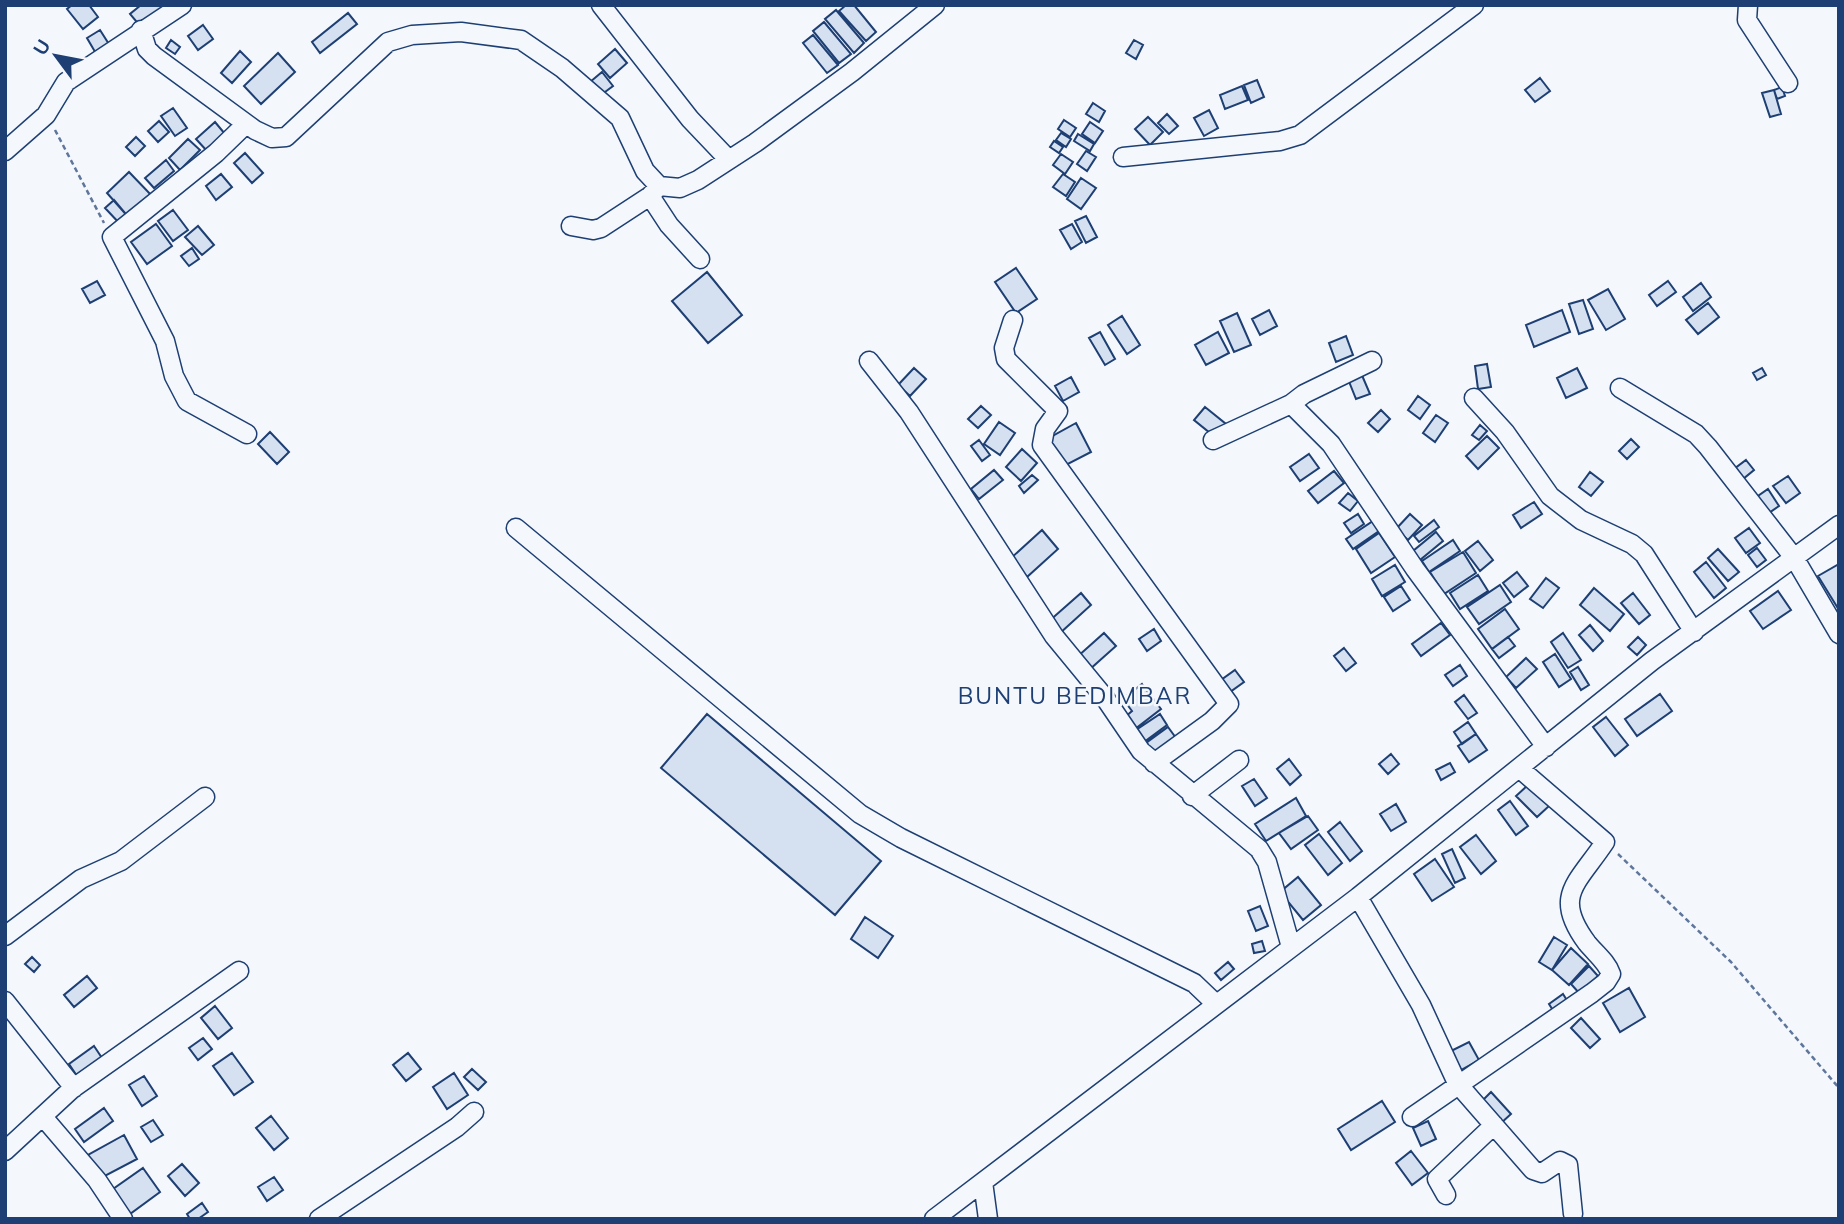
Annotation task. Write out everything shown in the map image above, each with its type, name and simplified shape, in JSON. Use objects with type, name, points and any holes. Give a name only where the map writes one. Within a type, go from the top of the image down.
[{"type":"street","points":[[5,151],[43,118],[66,82],[182,5]]},
{"type":"street","points":[[601,5],[668,93],[729,160]]},
{"type":"street","points":[[1123,157],[1280,141],[1300,135],[1317,126],[1474,5]]},
{"type":"street","points":[[1748,5],[1747,20],[1750,27],[1788,83]]},
{"type":"street","points":[[571,226],[593,230],[601,228],[654,191],[680,188],[729,160],[837,83],[929,7]]},
{"type":"street","points":[[141,30],[148,49],[154,56],[265,137],[286,137],[388,42],[399,37],[461,32],[511,37],[562,68],[620,118],[668,225],[700,258]]},
{"type":"street","points":[[246,124],[216,153],[112,237],[165,341],[174,376],[187,401],[247,434]]},
{"type":"street","points":[[1013,320],[1004,348],[1006,359],[1058,411],[1045,429],[1042,444],[1229,704],[1212,721],[1154,763]]},
{"type":"street","points":[[869,361],[909,412],[1054,636],[1105,698],[1141,751],[1192,796],[1251,841],[1268,862],[1291,947]]},
{"type":"street","points":[[1213,440],[1291,404],[1372,361]]},
{"type":"street","points":[[1620,388],[1696,434],[1795,559],[1839,634]]},
{"type":"street","points":[[1474,398],[1505,432],[1550,496],[1581,520],[1632,544],[1644,554],[1694,632]]},
{"type":"street","points":[[1291,404],[1331,444],[1422,579],[1546,747]]},
{"type":"street","points":[[934,1219],[1358,897],[1694,632],[1839,525]]},
{"type":"street","points":[[516,528],[860,814],[901,838],[1194,983],[1216,1004]]},
{"type":"street","points":[[1192,796],[1239,760]]},
{"type":"street","points":[[1412,1117],[1457,1083],[1606,982],[1610,970],[1583,937],[1568,908],[1572,891],[1605,842],[1520,768]]},
{"type":"street","points":[[5,936],[81,879],[121,861],[205,797]]},
{"type":"street","points":[[1358,897],[1421,1005],[1457,1083],[1537,1172],[1542,1173],[1560,1161],[1565,1162],[1573,1214]]},
{"type":"street","points":[[5,1151],[74,1088],[239,971]]},
{"type":"street","points":[[5,1001],[74,1088]]},
{"type":"street","points":[[318,1219],[457,1127],[474,1112]]},
{"type":"street","points":[[44,1118],[97,1180],[118,1217]]},
{"type":"street","points":[[1446,1195],[1437,1179],[1494,1125]]},
{"type":"street","points":[[974,1189],[988,1219]]},
{"type":"path","points":[[43,118],[112,237]]},
{"type":"path","points":[[1605,842],[1731,962],[1839,1088]]},
{"type":"building","points":[[72,5],[89,5],[98,17],[83,29],[67,9]]},
{"type":"building","points":[[141,5],[164,7],[141,27],[130,14]]},
{"type":"building","points":[[846,5],[854,5],[876,32],[866,41],[839,11]]},
{"type":"building","points":[[836,10],[864,43],[854,53],[825,19]]},
{"type":"building","points":[[348,13],[357,24],[320,53],[312,42]]},
{"type":"building","points":[[824,22],[851,54],[839,63],[813,31]]},
{"type":"building","points":[[203,25],[213,39],[198,50],[188,36]]},
{"type":"building","points":[[100,30],[112,49],[98,57],[87,38]]},
{"type":"building","points":[[813,35],[838,65],[827,73],[803,43]]},
{"type":"building","points":[[171,40],[180,47],[175,54],[166,48]]},
{"type":"building","points":[[1134,40],[1143,45],[1136,59],[1126,53]]},
{"type":"building","points":[[615,49],[627,63],[610,78],[598,64]]},
{"type":"building","points":[[240,51],[251,62],[232,83],[221,73]]},
{"type":"building","points":[[278,53],[295,72],[261,104],[244,86]]},
{"type":"building","points":[[602,72],[613,86],[601,95],[590,82]]},
{"type":"building","points":[[1540,78],[1550,91],[1535,102],[1525,90]]},
{"type":"building","points":[[1257,80],[1264,97],[1251,103],[1244,85]]},
{"type":"building","points":[[1242,86],[1248,100],[1225,109],[1220,95]]},
{"type":"building","points":[[1782,87],[1785,96],[1777,99],[1774,90]]},
{"type":"building","points":[[1774,90],[1781,114],[1770,117],[1762,93]]},
{"type":"building","points":[[1093,103],[1105,111],[1099,122],[1086,114]]},
{"type":"building","points":[[173,108],[187,128],[175,136],[161,116]]},
{"type":"building","points":[[1209,110],[1218,128],[1204,136],[1194,118]]},
{"type":"building","points":[[1167,114],[1178,126],[1169,134],[1158,123]]},
{"type":"building","points":[[1148,117],[1163,132],[1150,145],[1135,129]]},
{"type":"building","points":[[1064,120],[1076,128],[1070,137],[1058,129]]},
{"type":"building","points":[[159,121],[169,132],[158,142],[148,131]]},
{"type":"building","points":[[215,122],[225,134],[207,151],[196,139]]},
{"type":"building","points":[[1090,122],[1103,131],[1095,143],[1082,134]]},
{"type":"building","points":[[1061,133],[1071,139],[1066,147],[1056,140]]},
{"type":"building","points":[[1078,134],[1094,144],[1090,151],[1074,141]]},
{"type":"building","points":[[136,137],[145,146],[135,156],[126,147]]},
{"type":"building","points":[[188,139],[200,150],[180,170],[169,158]]},
{"type":"building","points":[[1054,141],[1063,147],[1059,153],[1050,147]]},
{"type":"building","points":[[1086,151],[1096,157],[1087,171],[1077,164]]},
{"type":"building","points":[[245,153],[263,173],[252,183],[234,163]]},
{"type":"building","points":[[1061,154],[1073,162],[1065,174],[1053,165]]},
{"type":"building","points":[[166,160],[174,171],[154,188],[145,178]]},
{"type":"building","points":[[129,172],[153,197],[130,219],[107,193]]},
{"type":"building","points":[[221,174],[232,187],[216,200],[206,186]]},
{"type":"building","points":[[1063,174],[1075,182],[1066,196],[1053,187]]},
{"type":"building","points":[[1081,178],[1096,188],[1081,209],[1067,199]]},
{"type":"building","points":[[114,200],[130,219],[122,226],[105,208]]},
{"type":"building","points":[[173,210],[188,230],[173,241],[158,221]]},
{"type":"building","points":[[1086,216],[1097,237],[1086,243],[1075,221]]},
{"type":"building","points":[[156,224],[172,246],[147,264],[131,242]]},
{"type":"building","points":[[1072,224],[1082,242],[1071,249],[1060,230]]},
{"type":"building","points":[[198,226],[214,245],[202,255],[185,237]]},
{"type":"building","points":[[192,248],[199,259],[189,266],[181,256]]},
{"type":"building","points":[[1016,268],[1037,299],[1016,313],[995,282]]},
{"type":"building","points":[[707,272],[742,315],[708,343],[672,301]]},
{"type":"building","points":[[97,281],[105,295],[90,303],[82,289]]},
{"type":"building","points":[[1668,281],[1676,292],[1657,306],[1649,295]]},
{"type":"building","points":[[1701,283],[1711,297],[1693,311],[1683,297]]},
{"type":"building","points":[[1608,289],[1625,319],[1606,330],[1588,300]]},
{"type":"building","points":[[1583,300],[1593,329],[1579,334],[1569,304]]},
{"type":"building","points":[[1708,303],[1719,317],[1698,334],[1686,320]]},
{"type":"building","points":[[1269,310],[1277,326],[1260,335],[1252,319]]},
{"type":"building","points":[[1562,310],[1570,332],[1534,347],[1526,325]]},
{"type":"building","points":[[1237,313],[1251,345],[1234,352],[1220,321]]},
{"type":"building","points":[[1122,316],[1140,345],[1127,354],[1108,325]]},
{"type":"building","points":[[1100,332],[1115,359],[1105,365],[1089,338]]},
{"type":"building","points":[[1218,332],[1229,353],[1206,365],[1195,345]]},
{"type":"building","points":[[1346,336],[1353,355],[1336,362],[1329,343]]},
{"type":"building","points":[[1487,364],[1491,387],[1478,389],[1475,366]]},
{"type":"building","points":[[914,368],[926,379],[910,396],[898,385]]},
{"type":"building","points":[[1577,368],[1587,388],[1566,398],[1557,378]]},
{"type":"building","points":[[1762,368],[1766,375],[1757,380],[1753,373]]},
{"type":"building","points":[[1361,373],[1370,394],[1356,399],[1348,379]]},
{"type":"building","points":[[1071,377],[1079,392],[1063,401],[1055,386]]},
{"type":"building","points":[[1418,396],[1430,405],[1420,419],[1408,410]]},
{"type":"building","points":[[981,406],[991,415],[978,428],[968,419]]},
{"type":"building","points":[[1205,407],[1226,424],[1215,437],[1194,420]]},
{"type":"building","points":[[1381,410],[1390,419],[1378,432],[1368,423]]},
{"type":"building","points":[[1436,415],[1448,423],[1435,442],[1423,433]]},
{"type":"building","points":[[999,422],[1015,433],[1000,455],[984,444]]},
{"type":"building","points":[[1076,423],[1091,452],[1064,466],[1049,438]]},
{"type":"building","points":[[1480,425],[1487,431],[1479,440],[1472,435]]},
{"type":"building","points":[[270,432],[289,452],[277,464],[258,444]]},
{"type":"building","points":[[1487,436],[1499,448],[1478,469],[1466,456]]},
{"type":"building","points":[[1631,439],[1639,447],[1627,459],[1619,451]]},
{"type":"building","points":[[979,440],[990,455],[982,461],[971,446]]},
{"type":"building","points":[[1022,449],[1037,463],[1021,481],[1006,467]]},
{"type":"building","points":[[1309,454],[1319,468],[1300,481],[1290,467]]},
{"type":"building","points":[[1746,460],[1754,470],[1743,479],[1734,469]]},
{"type":"building","points":[[994,470],[1003,480],[979,499],[971,489]]},
{"type":"building","points":[[1334,471],[1344,483],[1318,503],[1308,491]]},
{"type":"building","points":[[1590,472],[1603,482],[1591,496],[1579,487]]},
{"type":"building","points":[[1032,475],[1038,480],[1024,493],[1019,486]]},
{"type":"building","points":[[1788,476],[1800,493],[1786,503],[1773,486]]},
{"type":"building","points":[[1768,489],[1779,506],[1766,515],[1755,498]]},
{"type":"building","points":[[1348,493],[1358,501],[1350,511],[1339,503]]},
{"type":"building","points":[[1534,502],[1542,514],[1521,528],[1513,515]]},
{"type":"building","points":[[1358,514],[1364,524],[1351,533],[1344,523]]},
{"type":"building","points":[[1410,514],[1422,525],[1408,540],[1396,529]]},
{"type":"building","points":[[1434,520],[1439,527],[1419,542],[1414,536]]},
{"type":"building","points":[[1373,521],[1379,531],[1353,549],[1346,539]]},
{"type":"building","points":[[1749,528],[1760,543],[1746,553],[1735,538]]},
{"type":"building","points":[[1042,530],[1058,549],[1027,577],[1010,559]]},
{"type":"building","points":[[1436,532],[1443,541],[1420,560],[1413,551]]},
{"type":"building","points":[[1379,533],[1395,557],[1371,573],[1356,549]]},
{"type":"building","points":[[1453,540],[1460,551],[1429,572],[1422,561]]},
{"type":"building","points":[[1478,541],[1493,560],[1480,571],[1465,551]]},
{"type":"building","points":[[1757,548],[1766,560],[1757,567],[1748,555]]},
{"type":"building","points":[[1718,549],[1739,572],[1728,581],[1708,558]]},
{"type":"building","points":[[1463,552],[1476,573],[1444,594],[1430,572]]},
{"type":"building","points":[[1706,562],[1726,588],[1714,598],[1694,572]]},
{"type":"building","points":[[1839,564],[1839,610],[1818,576]]},
{"type":"building","points":[[1395,565],[1405,582],[1382,596],[1372,579]]},
{"type":"building","points":[[1517,572],[1528,586],[1514,597],[1503,583]]},
{"type":"building","points":[[1478,575],[1488,591],[1460,609],[1450,593]]},
{"type":"building","points":[[1546,578],[1559,588],[1543,608],[1530,599]]},
{"type":"building","points":[[1500,585],[1511,602],[1479,624],[1467,607]]},
{"type":"building","points":[[1401,586],[1410,600],[1393,611],[1384,597]]},
{"type":"building","points":[[1594,588],[1624,614],[1610,631],[1580,605]]},
{"type":"building","points":[[1778,591],[1791,610],[1763,629],[1750,611]]},
{"type":"building","points":[[1081,593],[1091,605],[1059,634],[1048,622]]},
{"type":"building","points":[[1633,593],[1650,615],[1639,624],[1621,603]]},
{"type":"building","points":[[1505,609],[1519,629],[1492,649],[1478,629]]},
{"type":"building","points":[[1441,623],[1450,635],[1421,656],[1412,644]]},
{"type":"building","points":[[1590,625],[1603,641],[1593,651],[1579,635]]},
{"type":"building","points":[[1154,629],[1161,641],[1147,651],[1139,639]]},
{"type":"building","points":[[1104,633],[1116,646],[1089,670],[1077,657]]},
{"type":"building","points":[[1563,633],[1581,660],[1568,668],[1551,642]]},
{"type":"building","points":[[1508,637],[1515,646],[1499,658],[1492,649]]},
{"type":"building","points":[[1638,637],[1646,645],[1637,655],[1628,647]]},
{"type":"building","points":[[1344,648],[1356,663],[1346,671],[1334,656]]},
{"type":"building","points":[[1555,654],[1571,679],[1559,687],[1543,662]]},
{"type":"building","points":[[1526,658],[1537,669],[1516,688],[1506,677]]},
{"type":"building","points":[[1460,665],[1467,676],[1453,686],[1445,675]]},
{"type":"building","points":[[1578,667],[1589,685],[1581,690],[1570,672]]},
{"type":"building","points":[[1235,670],[1244,682],[1230,692],[1221,680]]},
{"type":"building","points":[[1142,684],[1161,709],[1135,729],[1125,717],[1132,711],[1123,699]]},
{"type":"building","points":[[1660,694],[1672,711],[1637,736],[1625,719]]},
{"type":"building","points":[[1464,695],[1477,713],[1468,719],[1455,702]]},
{"type":"building","points":[[707,714],[881,861],[835,915],[661,768]]},
{"type":"building","points":[[1160,714],[1167,725],[1144,742],[1136,730]]},
{"type":"building","points":[[1606,717],[1628,745],[1615,756],[1593,727]]},
{"type":"building","points":[[1468,722],[1476,734],[1462,744],[1454,732]]},
{"type":"building","points":[[1168,727],[1176,738],[1154,754],[1146,743]]},
{"type":"building","points":[[1476,734],[1487,750],[1469,762],[1458,746]]},
{"type":"building","points":[[1391,754],[1399,764],[1388,774],[1379,764]]},
{"type":"building","points":[[1289,759],[1301,775],[1290,785],[1277,769]]},
{"type":"building","points":[[1450,763],[1455,772],[1441,780],[1436,770]]},
{"type":"building","points":[[1254,779],[1267,798],[1255,806],[1242,786]]},
{"type":"building","points":[[1529,784],[1549,806],[1537,817],[1516,796]]},
{"type":"building","points":[[1296,798],[1306,816],[1266,841],[1255,824]]},
{"type":"building","points":[[1510,801],[1528,826],[1516,835],[1498,810]]},
{"type":"building","points":[[1396,804],[1406,822],[1391,831],[1380,814]]},
{"type":"building","points":[[1308,816],[1318,830],[1291,849],[1279,833]]},
{"type":"building","points":[[1340,822],[1362,851],[1350,861],[1328,832]]},
{"type":"building","points":[[1319,834],[1342,863],[1328,875],[1305,845]]},
{"type":"building","points":[[1476,835],[1496,861],[1481,874],[1460,847]]},
{"type":"building","points":[[1452,849],[1465,878],[1455,883],[1442,854]]},
{"type":"building","points":[[1435,859],[1454,887],[1432,901],[1414,874]]},
{"type":"building","points":[[1298,877],[1321,905],[1303,920],[1280,892]]},
{"type":"building","points":[[1260,906],[1268,926],[1256,931],[1248,911]]},
{"type":"building","points":[[865,917],[893,936],[878,958],[851,939]]},
{"type":"building","points":[[1554,937],[1567,945],[1552,970],[1539,962]]},
{"type":"building","points":[[1262,941],[1265,951],[1254,953],[1252,944]]},
{"type":"building","points":[[1571,948],[1588,964],[1569,985],[1552,970]]},
{"type":"building","points":[[32,957],[40,965],[34,972],[25,964]]},
{"type":"building","points":[[1228,962],[1234,969],[1221,980],[1215,973]]},
{"type":"building","points":[[1589,966],[1598,976],[1580,994],[1571,984]]},
{"type":"building","points":[[87,976],[97,988],[74,1007],[64,995]]},
{"type":"building","points":[[1629,988],[1645,1017],[1620,1032],[1603,1003]]},
{"type":"building","points":[[1563,994],[1568,1002],[1554,1012],[1549,1004]]},
{"type":"building","points":[[215,1006],[232,1028],[218,1039],[201,1018]]},
{"type":"building","points":[[1581,1018],[1600,1039],[1590,1048],[1571,1028]]},
{"type":"building","points":[[203,1038],[212,1049],[198,1060],[189,1048]]},
{"type":"building","points":[[1469,1042],[1479,1060],[1461,1070],[1451,1051]]},
{"type":"building","points":[[94,1046],[104,1061],[79,1079],[69,1064]]},
{"type":"building","points":[[232,1053],[253,1082],[234,1095],[213,1066]]},
{"type":"building","points":[[408,1053],[421,1069],[406,1081],[393,1065]]},
{"type":"building","points":[[472,1069],[486,1082],[478,1090],[464,1077]]},
{"type":"building","points":[[454,1073],[468,1095],[447,1109],[433,1087]]},
{"type":"building","points":[[144,1076],[157,1096],[142,1106],[129,1085]]},
{"type":"building","points":[[1491,1092],[1511,1114],[1500,1124],[1481,1102]]},
{"type":"building","points":[[1382,1101],[1395,1122],[1351,1150],[1338,1129]]},
{"type":"building","points":[[104,1108],[113,1121],[84,1142],[75,1129]]},
{"type":"building","points":[[271,1116],[288,1138],[274,1150],[256,1128]]},
{"type":"building","points":[[153,1120],[163,1135],[151,1142],[141,1127]]},
{"type":"building","points":[[1428,1121],[1436,1139],[1421,1146],[1413,1128]]},
{"type":"building","points":[[124,1135],[137,1159],[101,1178],[88,1155]]},
{"type":"building","points":[[1411,1151],[1428,1173],[1412,1185],[1396,1163]]},
{"type":"building","points":[[182,1164],[199,1183],[185,1196],[168,1176]]},
{"type":"building","points":[[143,1168],[160,1192],[130,1214],[113,1189]]},
{"type":"building","points":[[274,1177],[283,1190],[267,1201],[258,1187]]},
{"type":"building","points":[[202,1203],[208,1212],[198,1219],[190,1219],[187,1214]]},
{"type":"district","name":"BUNTU BEDIMBAR","points":[[1075,696]]}]
